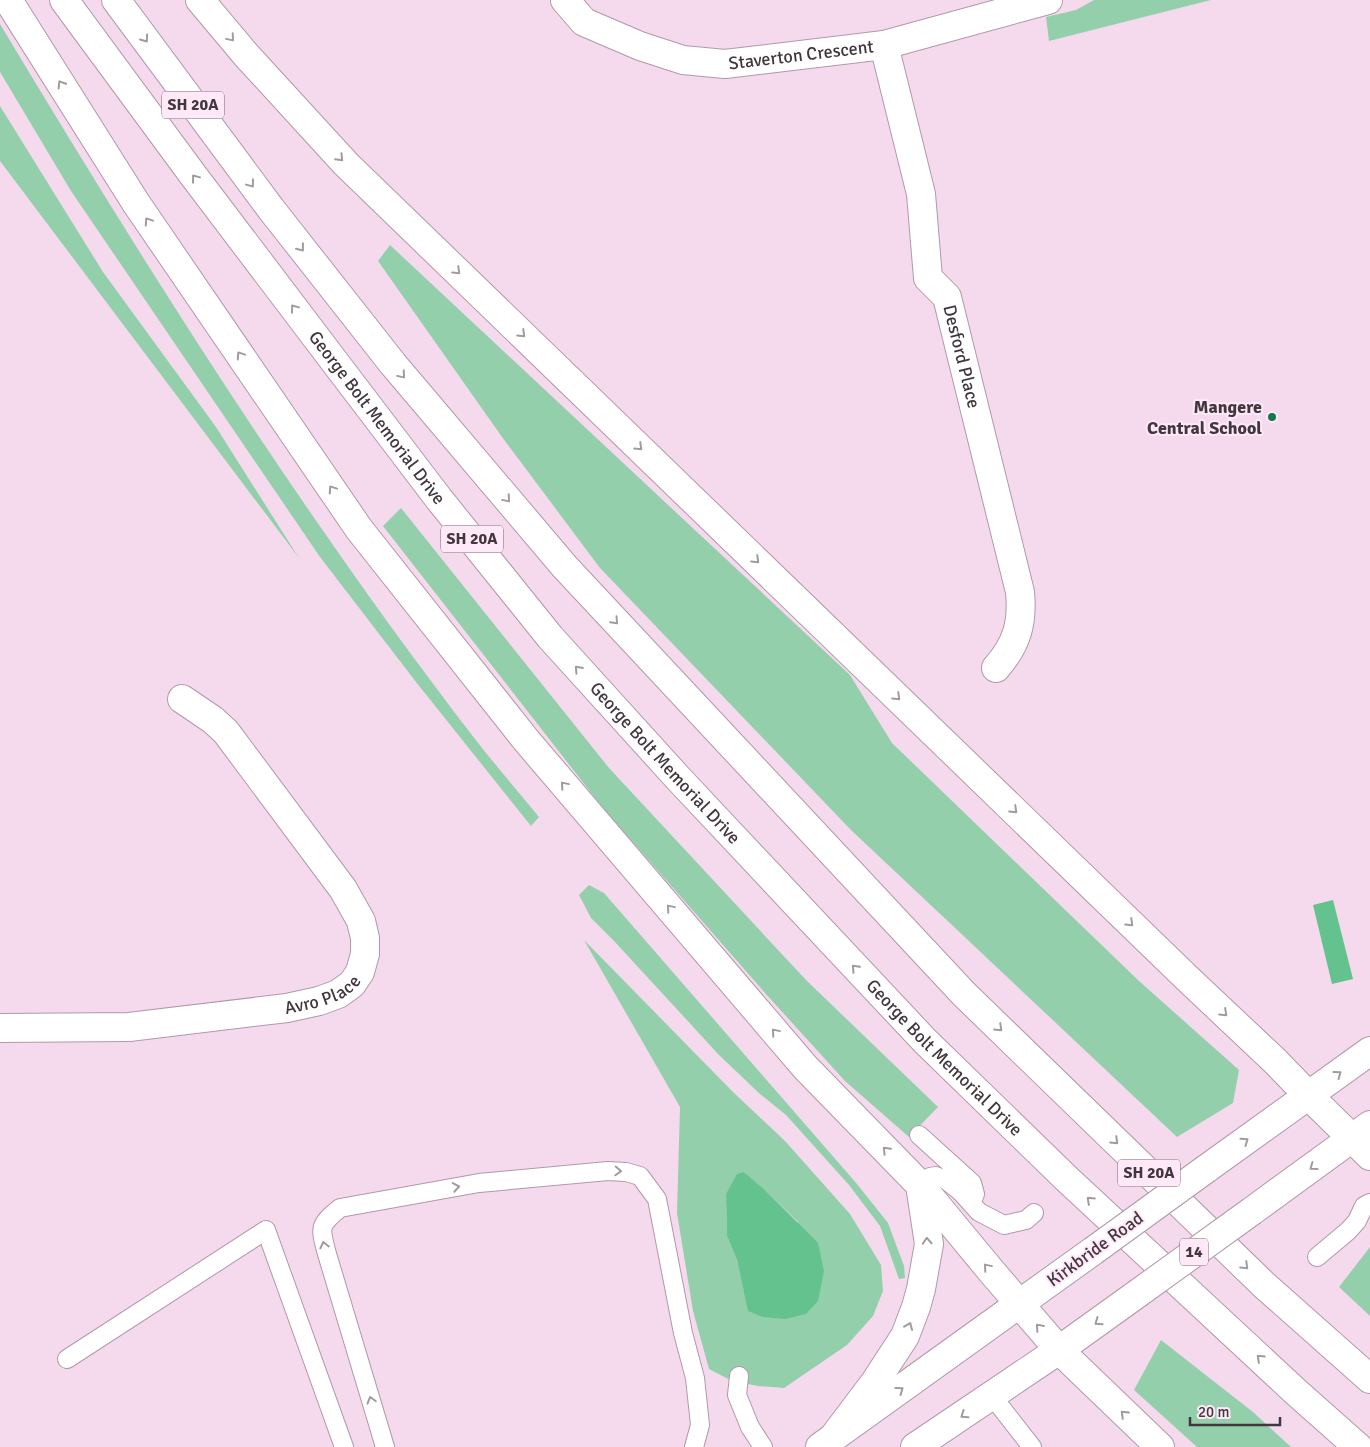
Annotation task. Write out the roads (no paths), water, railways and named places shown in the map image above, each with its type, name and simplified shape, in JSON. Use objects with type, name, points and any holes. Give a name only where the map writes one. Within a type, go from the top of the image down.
[{"type":"main road","points":[[8,0],[136,203],[359,529],[526,740],[806,1067],[920,1185],[1058,1350],[1160,1447]]},
{"type":"main road","name":"George Bolt Memorial Drive","points":[[64,0],[193,175],[439,499],[550,637],[677,777],[924,1042],[1067,1179],[1296,1392],[1358,1447]]},
{"type":"main road","name":"SH 20A","points":[[116,0],[270,210],[393,364],[565,567],[964,994],[1264,1285],[1370,1378]]},
{"type":"main road","points":[[200,0],[247,56],[346,164],[1275,1061],[1308,1096],[1364,1140]]},
{"type":"main road","name":"Staverton Crescent","points":[[565,0],[584,22],[640,46],[683,60],[725,64],[884,45],[1048,0]]},
{"type":"main road","name":"Desford Place","points":[[884,45],[921,194],[928,278],[947,297],[1020,592],[1022,606],[1021,622],[1008,655],[996,668]]},
{"type":"main road","name":"Avro Place","points":[[0,1028],[129,1027],[287,1008],[319,1001],[338,994],[352,984],[360,972],[365,954],[365,938],[360,921],[343,889],[226,732],[182,699]]},
{"type":"main road","name":"Kirkbride Road","points":[[826,1443],[1370,1051]]},
{"type":"main road","name":"14","points":[[915,1447],[1058,1350],[1252,1211],[1364,1140]]},
{"type":"main road","points":[[826,1443],[885,1367],[904,1336],[916,1307],[921,1289],[928,1244],[920,1185]]},
{"type":"lane","points":[[919,1135],[972,1183],[975,1194],[971,1203]]},
{"type":"lane","points":[[385,1447],[327,1254],[321,1230],[326,1220],[340,1208],[479,1183],[608,1171],[626,1172],[640,1176],[657,1199],[683,1333],[695,1378],[700,1425],[694,1447]]},
{"type":"lane","points":[[920,1185],[930,1177],[936,1176],[946,1180],[962,1192],[979,1212],[1004,1225],[1026,1220],[1034,1213]]},
{"type":"lane","points":[[1317,1257],[1348,1231],[1357,1221],[1364,1206],[1370,1203]]},
{"type":"lane","points":[[67,1360],[266,1230],[344,1447]]},
{"type":"lane","points":[[739,1376],[737,1395],[750,1428],[763,1447]]},
{"type":"lane","points":[[992,1396],[1032,1447]]},
{"type":"place","name":"Mangere Central School","points":[[1272,417]]}]
